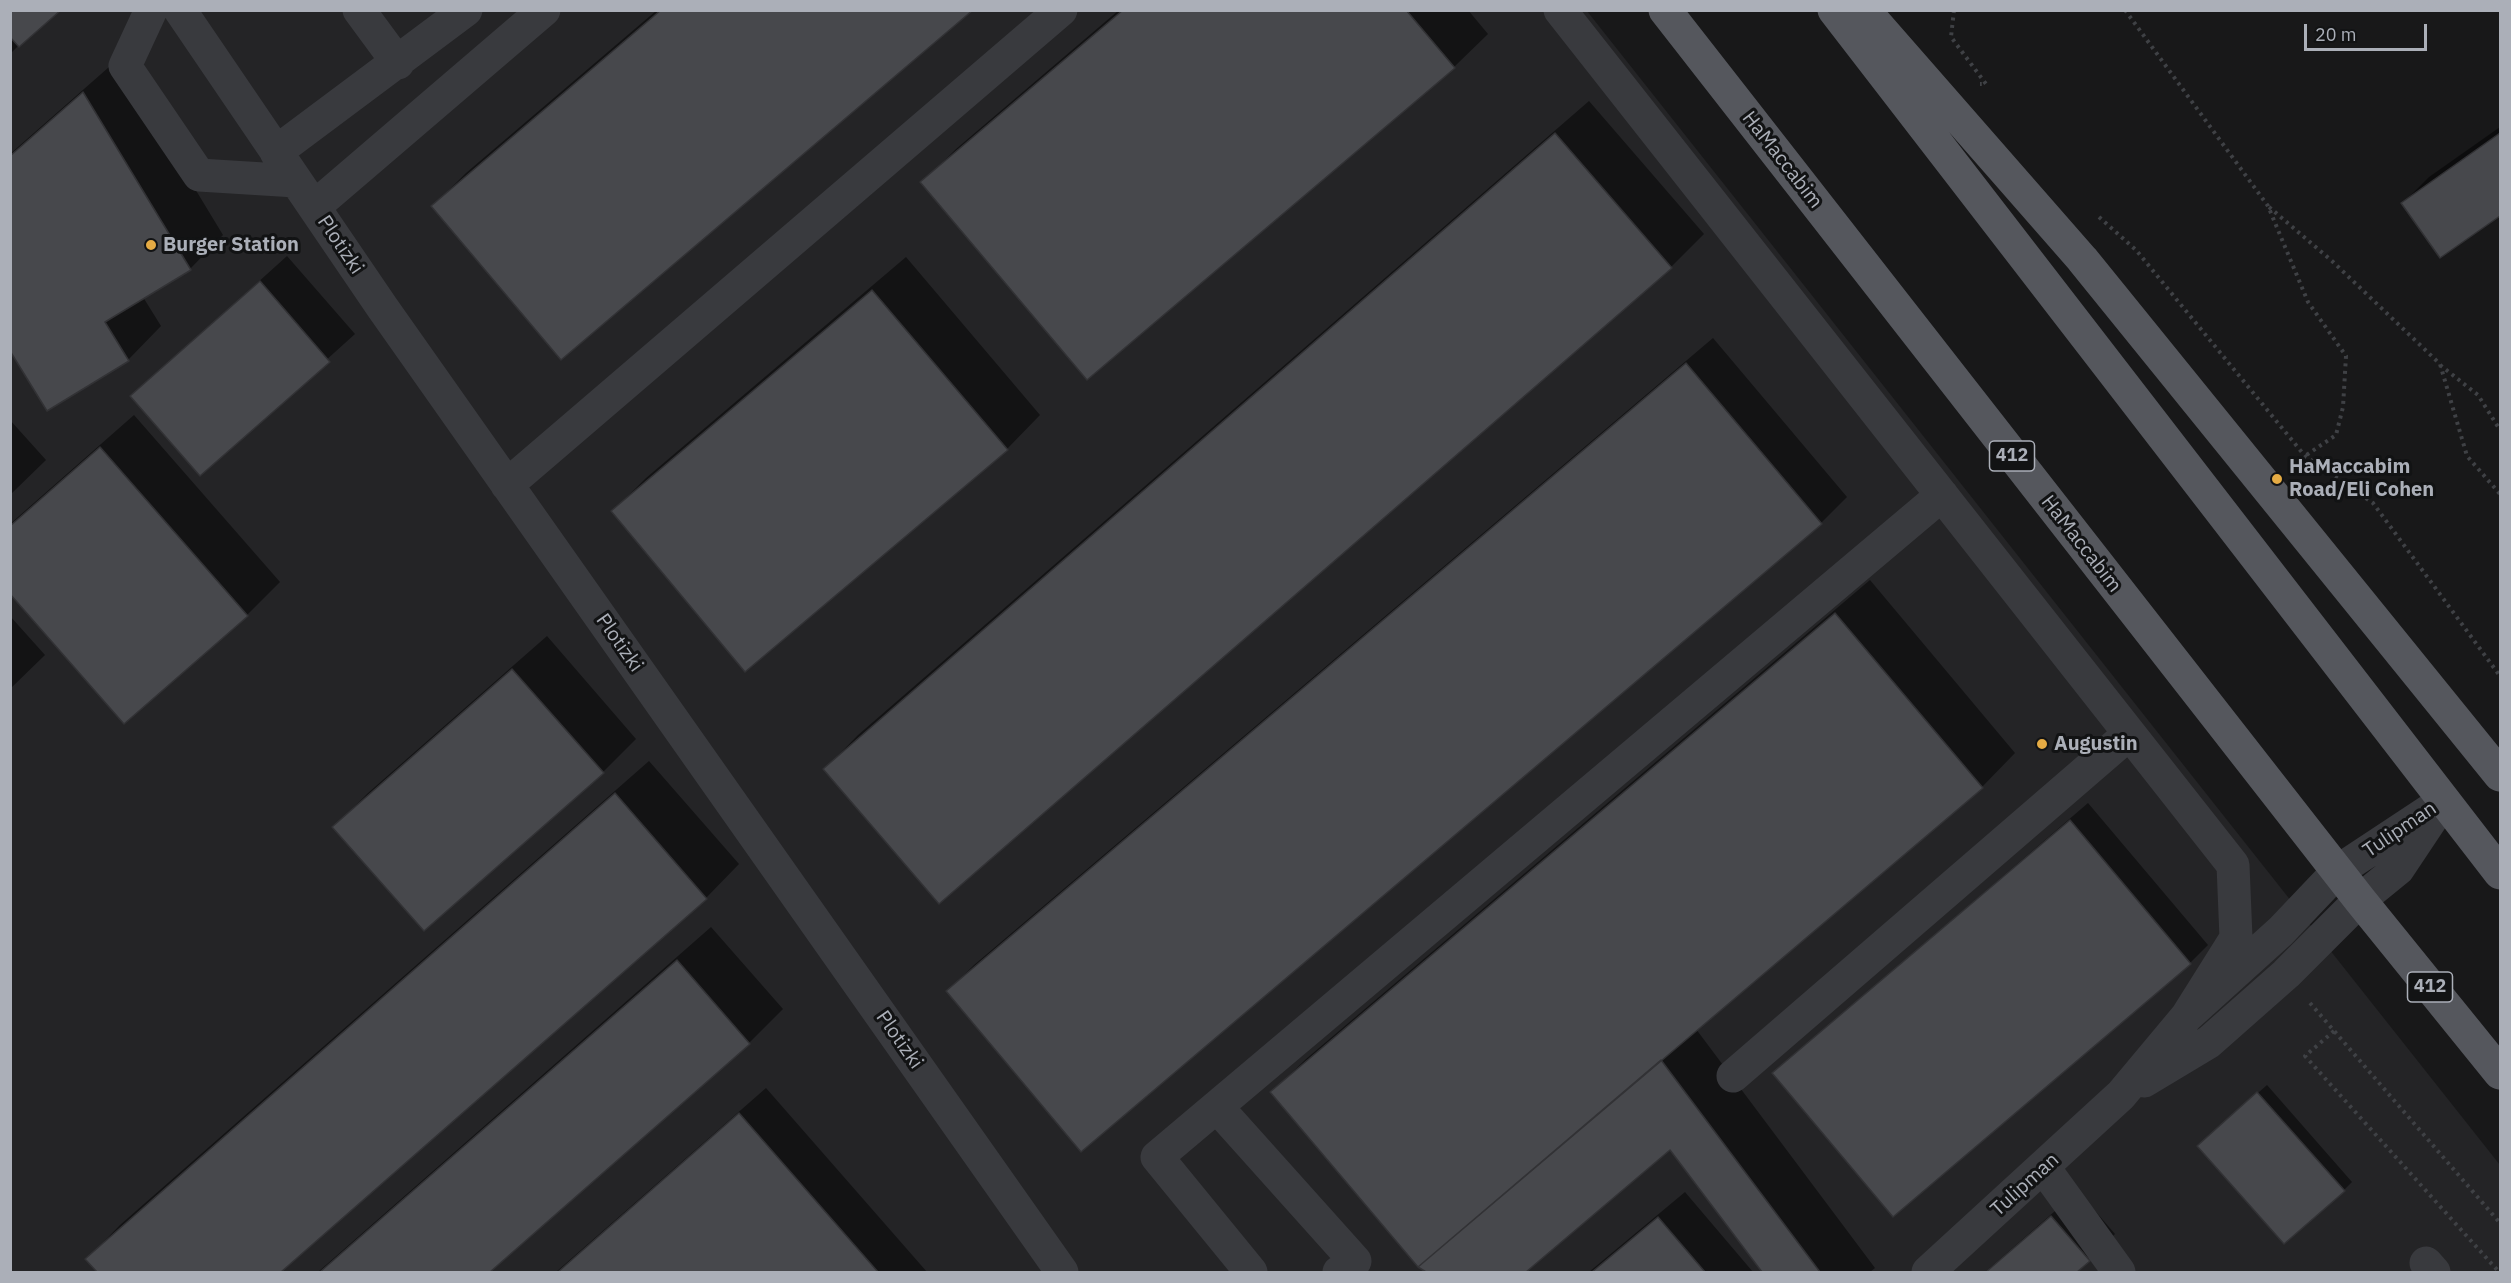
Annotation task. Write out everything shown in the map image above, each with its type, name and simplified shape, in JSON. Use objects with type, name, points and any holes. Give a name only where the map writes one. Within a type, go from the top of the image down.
[{"type":"main road","name":"HaMaccabim","points":[[1665,10],[2360,900],[2500,1073]]},
{"type":"main road","points":[[1834,10],[2500,873]]},
{"type":"main road","points":[[1864,10],[2082,259],[2500,776]]},
{"type":"street","points":[[151,10],[125,66],[199,175],[305,194],[544,10]]},
{"type":"street","name":"Plotizki","points":[[180,10],[507,485],[1062,1272]]},
{"type":"street","points":[[359,10],[398,63]]},
{"type":"street","points":[[276,152],[466,10]]},
{"type":"street","points":[[507,485],[1061,10]]},
{"type":"street","points":[[1560,10],[2233,865],[2236,938],[2187,1016]]},
{"type":"street","points":[[1251,1272],[1157,1157],[1942,495]]},
{"type":"street","points":[[1733,1076],[2129,734]]},
{"type":"street","name":"Tulipman","points":[[1928,1272],[2121,1095],[2187,1016],[2281,932],[2338,871],[2444,801]]},
{"type":"street","name":"Tulipman","points":[[2121,1095],[2209,1042],[2286,974],[2360,900],[2398,869],[2444,801]]},
{"type":"street","points":[[1217,1107],[1355,1261],[1339,1272]]},
{"type":"street","points":[[2044,1168],[2119,1272]]},
{"type":"path","points":[[1954,10],[1952,37],[1986,84],[1971,83],[1978,91]]},
{"type":"path","points":[[2126,10],[2268,206],[2308,302],[2346,356],[2343,407],[2336,435],[2305,456]]},
{"type":"path","points":[[2268,206],[2332,261],[2440,364],[2478,395],[2500,429]]},
{"type":"path","points":[[2094,212],[2136,250],[2305,456],[2373,502],[2500,676]]},
{"type":"path","points":[[2440,364],[2467,456],[2500,494]]},
{"type":"path","points":[[2286,974],[2500,1223]]},
{"type":"path","points":[[2334,1031],[2306,1056],[2499,1272]]},
{"type":"shaded area","points":[[10,11],[1587,11],[2500,1165],[2500,1272],[11,1272]]},
{"type":"building","points":[[10,10],[61,10],[19,47],[10,37]]},
{"type":"building","points":[[661,10],[973,10],[561,360],[431,206]]},
{"type":"building","points":[[1123,10],[1406,10],[1455,68],[1087,380],[920,182]]},
{"type":"building","points":[[83,92],[191,270],[105,322],[129,361],[47,411],[10,351],[10,156]]},
{"type":"building","points":[[1555,133],[1672,268],[939,904],[823,769]]},
{"type":"building","points":[[2500,133],[2500,216],[2440,258],[2401,203]]},
{"type":"building","points":[[260,281],[330,362],[200,476],[130,396]]},
{"type":"building","points":[[872,290],[1008,450],[745,672],[611,511]]},
{"type":"building","points":[[1686,363],[1822,524],[1081,1152],[946,991]]},
{"type":"building","points":[[100,447],[248,616],[124,724],[10,594],[10,526]]},
{"type":"building","points":[[1835,613],[1983,788],[1418,1267],[1270,1092]]},
{"type":"building","points":[[512,669],[604,773],[424,931],[332,827]]},
{"type":"building","points":[[615,793],[707,899],[281,1272],[97,1272],[85,1259]]},
{"type":"building","points":[[2070,820],[2191,964],[1893,1217],[1772,1073]]},
{"type":"building","points":[[677,960],[750,1044],[490,1272],[320,1272]]},
{"type":"building","points":[[1661,1060],[1820,1272],[1762,1272],[1670,1150],[1526,1272],[1426,1272],[1418,1267]]},
{"type":"building","points":[[2257,1092],[2345,1191],[2284,1244],[2197,1146]]},
{"type":"building","points":[[739,1113],[878,1272],[558,1272]]},
{"type":"building","points":[[2051,1216],[2090,1261],[2077,1272],[1986,1272]]},
{"type":"building","points":[[1658,1217],[1705,1272],[1592,1272]]},
{"type":"place","name":"Burger Station","points":[[151,245]]},
{"type":"place","name":"HaMaccabim Road/Eli Cohen","points":[[2277,479]]},
{"type":"place","name":"Augustin","points":[[2042,744]]}]
